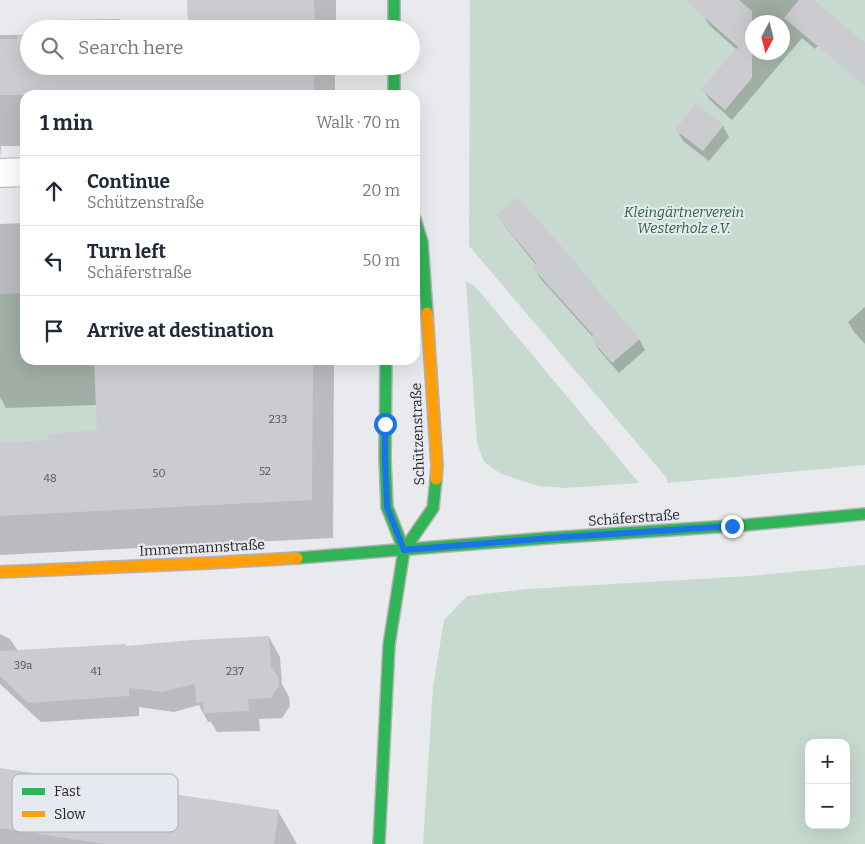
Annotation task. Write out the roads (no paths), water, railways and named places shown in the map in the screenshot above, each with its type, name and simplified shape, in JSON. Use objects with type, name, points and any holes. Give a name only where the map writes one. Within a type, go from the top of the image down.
[{"type":"street","points":[[394,0],[394,20]]},
{"type":"street","points":[[394,75],[394,90]]},
{"type":"street","points":[[0,174],[20,172]]},
{"type":"street","name":"Schützenstraße","points":[[379,844],[388,645],[404,550],[433,508],[437,466],[422,242],[420,235]]},
{"type":"street","points":[[386,365],[385,458],[387,507],[404,550]]},
{"type":"street","name":"Schäferstraße","points":[[404,550],[771,524],[865,514]]},
{"type":"street","name":"Immermannstraße","points":[[0,572],[236,562],[404,550]]},
{"type":"park label","name":"Kleingärtnerverein Westerholz e.V.","points":[[684,220]]}]
